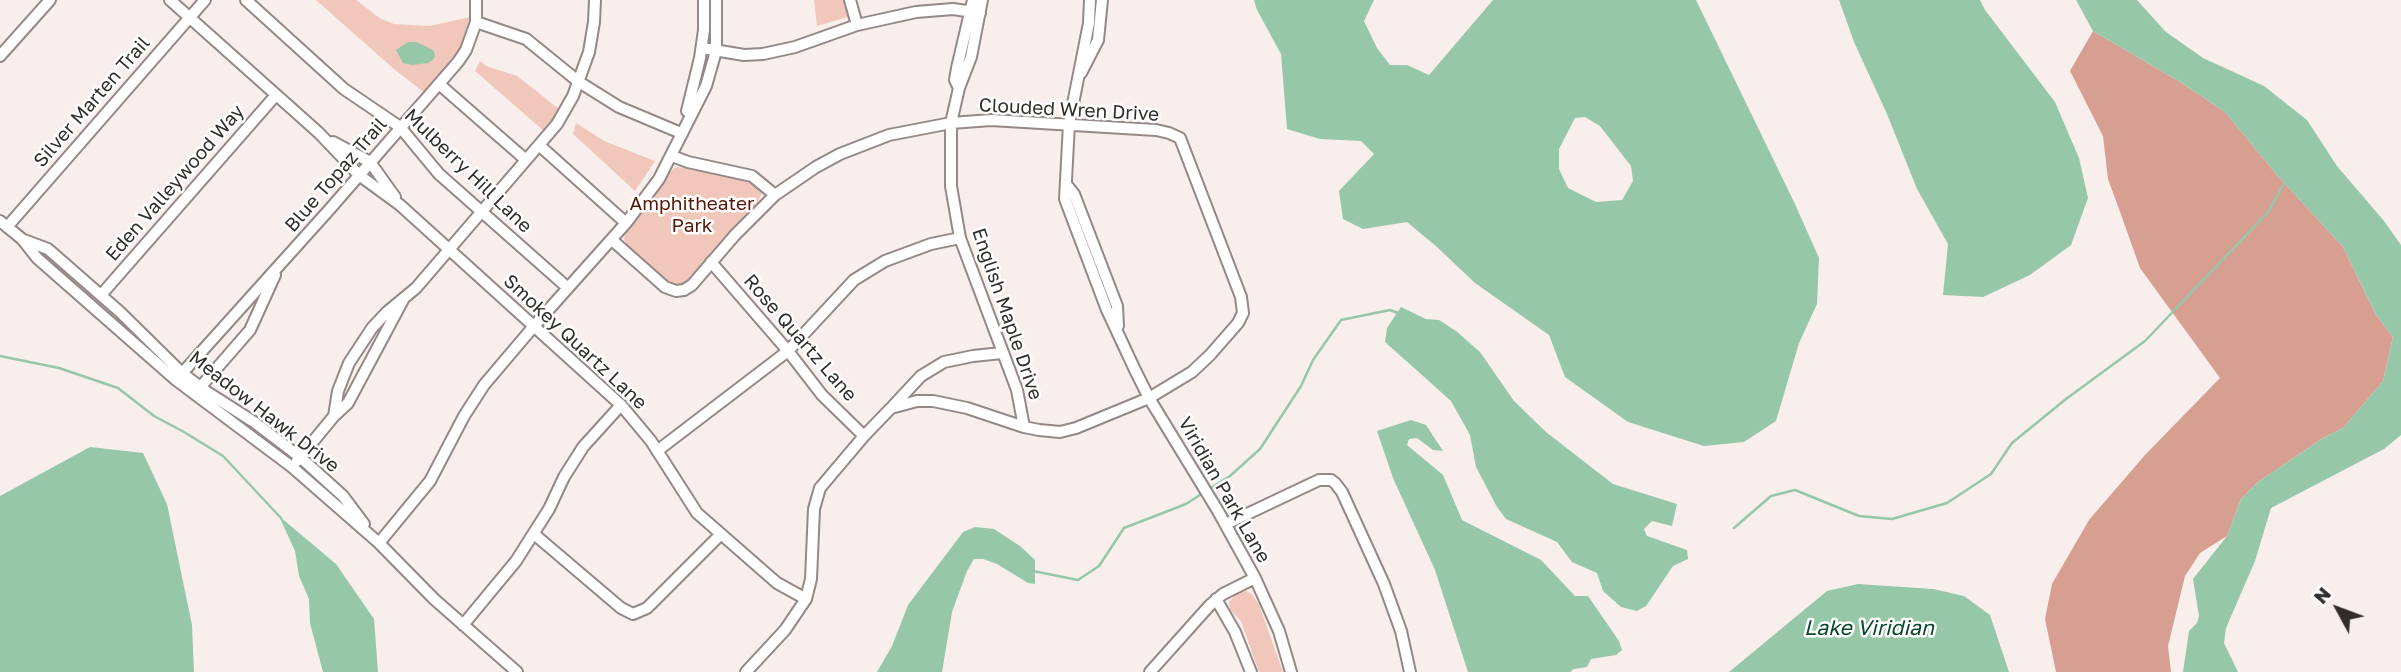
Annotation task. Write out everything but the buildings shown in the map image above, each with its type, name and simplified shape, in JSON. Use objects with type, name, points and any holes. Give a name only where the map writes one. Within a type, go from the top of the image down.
[{"type":"street","points":[[0,56],[50,0]]},
{"type":"street","name":"Smokey Quartz Lane","points":[[170,0],[318,133],[359,175],[400,205],[621,405],[641,427],[697,513],[777,583],[806,599]]},
{"type":"street","name":"Silver Marten Trail","points":[[3,224],[205,0]]},
{"type":"street","name":"Mulberry Hill Lane","points":[[246,0],[352,95],[400,127],[439,174],[568,288]]},
{"type":"street","name":"Blue Topaz Trail","points":[[179,376],[279,266],[466,50],[476,22],[476,0]]},
{"type":"street","points":[[334,416],[338,391],[349,363],[372,328],[416,288],[540,146],[566,110],[589,52],[595,0]]},
{"type":"street","points":[[681,133],[692,98],[702,48],[704,0]]},
{"type":"street","points":[[379,543],[430,481],[464,416],[484,385],[612,240],[659,179],[706,86],[716,51],[716,0]]},
{"type":"street","points":[[850,0],[857,25]]},
{"type":"street","name":"English Maple Drive","points":[[982,0],[975,8],[957,68],[955,80],[959,88],[951,123],[951,186],[960,238],[1017,390],[1024,427]]},
{"type":"street","name":"Viridian Park Lane","points":[[1080,75],[1090,0]]},
{"type":"street","name":"Viridian Park Lane","points":[[1102,0],[1098,40],[1074,93],[1065,160],[1066,184],[1074,194],[1117,306],[1118,329],[1149,398],[1226,524],[1255,578],[1279,631],[1291,672]]},
{"type":"street","points":[[702,48],[744,55],[763,54],[795,47],[857,25],[916,12],[975,8]]},
{"type":"street","points":[[476,22],[526,39],[579,82],[619,107],[681,133]]},
{"type":"street","points":[[439,84],[526,160]]},
{"type":"street","name":"Eden Valleywood Way","points":[[100,295],[276,95]]},
{"type":"street","name":"Clouded Wren Drive","points":[[612,240],[665,287],[676,291],[684,290],[692,285],[775,195],[816,167],[865,144],[902,132],[951,123],[991,120],[1169,133],[1180,138],[1227,255],[1241,297],[1243,313],[1230,334],[1192,372],[1149,398]]},
{"type":"street","name":"Smokey Quartz Lane","points":[[318,133],[370,162],[400,205]]},
{"type":"street","points":[[540,146],[626,223]]},
{"type":"street","points":[[671,156],[752,176],[775,195]]},
{"type":"street","name":"Meadow Hawk Drive","points":[[3,224],[22,239],[37,258],[179,376],[254,422],[296,462],[343,496],[379,543],[422,587],[517,672]]},
{"type":"street","points":[[657,451],[788,351],[854,280],[885,261],[931,244],[960,238]]},
{"type":"street","name":"Meadow Hawk Drive","points":[[22,239],[48,249],[100,295],[179,376]]},
{"type":"street","name":"Rose Quartz Lane","points":[[711,262],[822,395],[864,436]]},
{"type":"street","name":"Blue Topaz Trail","points":[[198,390],[250,330],[279,266]]},
{"type":"street","points":[[296,462],[348,403],[407,295]]},
{"type":"street","points":[[746,672],[785,630],[806,599],[811,579],[813,521],[817,496],[827,478],[921,376],[944,362],[1002,353]]},
{"type":"street","points":[[891,408],[917,401],[933,401],[967,408],[1024,427],[1053,432],[1068,430],[1119,412],[1149,398]]},
{"type":"street","points":[[463,625],[516,561],[583,447],[621,405]]},
{"type":"street","points":[[1226,524],[1319,480],[1331,480],[1335,483],[1342,492],[1387,591],[1401,631],[1410,672]]},
{"type":"street","points":[[534,534],[621,608],[633,614],[647,608],[720,535]]},
{"type":"street","points":[[1150,672],[1216,599],[1255,578]]},
{"type":"street","points":[[1216,599],[1235,632],[1251,672]]},
{"type":"green space","points":[[316,0],[356,0],[381,19],[394,24],[430,26],[470,17],[460,48],[425,93]]},
{"type":"green space","points":[[814,0],[854,0],[858,14],[817,26]]},
{"type":"green space","points":[[480,61],[486,66],[517,76],[559,109],[544,131],[475,71]]},
{"type":"green space","points":[[576,123],[604,141],[655,161],[635,191],[573,134]]},
{"type":"green space","name":"Amphitheater Park","points":[[678,167],[748,180],[761,191],[761,195],[757,205],[684,285],[675,287],[627,246],[624,239],[626,232],[649,204],[666,177]]},
{"type":"green space","points":[[1246,591],[1252,594],[1259,605],[1283,672],[1259,672],[1241,621],[1230,610],[1229,602],[1236,594]]},
{"type":"shaded area","points":[[2093,31],[2225,112],[2277,175],[2343,247],[2376,315],[2393,337],[2383,381],[2343,428],[2323,438],[2258,482],[2241,499],[2227,536],[2200,553],[2185,576],[2168,646],[2171,672],[2056,672],[2045,619],[2052,584],[2089,520],[2145,455],[2220,378],[2140,268],[2108,179],[2103,136],[2070,71]]},
{"type":"water","points":[[1254,0],[1374,0],[1364,21],[1377,48],[1390,65],[1407,65],[1429,75],[1493,0],[1696,0],[1819,258],[1817,304],[1799,343],[1776,421],[1744,442],[1704,446],[1628,422],[1565,377],[1549,335],[1475,283],[1407,222],[1363,229],[1343,219],[1339,191],[1374,154],[1361,141],[1320,139],[1287,129],[1281,54]],"holes":[[[1585,117],[1600,126],[1631,166],[1633,181],[1622,200],[1596,202],[1568,188],[1559,169],[1559,149],[1575,118]]]},
{"type":"water","points":[[1839,0],[1980,0],[2055,102],[2079,158],[2088,198],[2071,245],[2030,275],[1983,297],[1943,295],[1948,244],[1917,189],[1854,42]]},
{"type":"water","points":[[2076,0],[2137,0],[2166,32],[2203,58],[2264,86],[2307,120],[2337,166],[2401,245],[2401,435],[2384,449],[2271,508],[2255,561],[2226,628],[2224,643],[2238,672],[2183,672],[2189,631],[2197,623],[2199,616],[2193,579],[2227,536],[2241,499],[2258,482],[2323,438],[2343,428],[2383,381],[2393,337],[2376,315],[2343,247],[2277,175],[2225,112],[2093,31]]},
{"type":"water","points":[[408,42],[416,42],[434,51],[433,60],[412,65],[403,63],[396,50]]},
{"type":"water","points":[[1401,307],[1426,319],[1439,320],[1456,331],[1480,352],[1514,401],[1546,432],[1613,484],[1677,504],[1672,526],[1652,521],[1644,529],[1647,536],[1687,550],[1688,559],[1673,566],[1646,606],[1637,611],[1621,607],[1603,591],[1597,573],[1572,562],[1557,542],[1506,519],[1476,467],[1470,435],[1451,401],[1385,342],[1387,328]]},
{"type":"water","points":[[1411,420],[1426,425],[1443,451],[1433,450],[1417,438],[1409,439],[1407,445],[1443,475],[1462,520],[1541,560],[1575,596],[1588,596],[1619,641],[1622,650],[1616,655],[1591,659],[1587,667],[1570,672],[1468,672],[1435,570],[1393,478],[1377,431]]},
{"type":"water","points":[[90,447],[143,453],[167,504],[192,625],[194,672],[0,672],[0,496]]},
{"type":"water","points":[[279,516],[336,564],[374,619],[378,672],[323,672],[310,623],[309,599],[299,576],[295,551]]},
{"type":"water","points":[[975,527],[994,529],[1020,546],[1035,560],[1035,584],[1028,583],[997,564],[974,559],[952,612],[942,672],[877,672],[892,646],[908,605],[963,532]]},
{"type":"water","name":"Lake Viridian","points":[[1858,584],[1933,589],[1964,596],[1990,615],[2009,672],[1729,672],[1827,591]]},
{"type":"waterway","points":[[1734,528],[1771,496],[1795,490],[1859,516],[1892,519],[1947,503],[1991,474],[2012,443],[2145,341],[2269,211],[2285,181]]},
{"type":"waterway","points":[[1209,489],[1230,476],[1260,449],[1301,386],[1313,360],[1341,320],[1390,310],[1398,313]]},
{"type":"waterway","points":[[0,356],[59,368],[118,388],[154,416],[223,456],[281,518]]},
{"type":"waterway","points":[[1033,571],[1078,580],[1099,566],[1124,528],[1186,504],[1203,493]]}]
